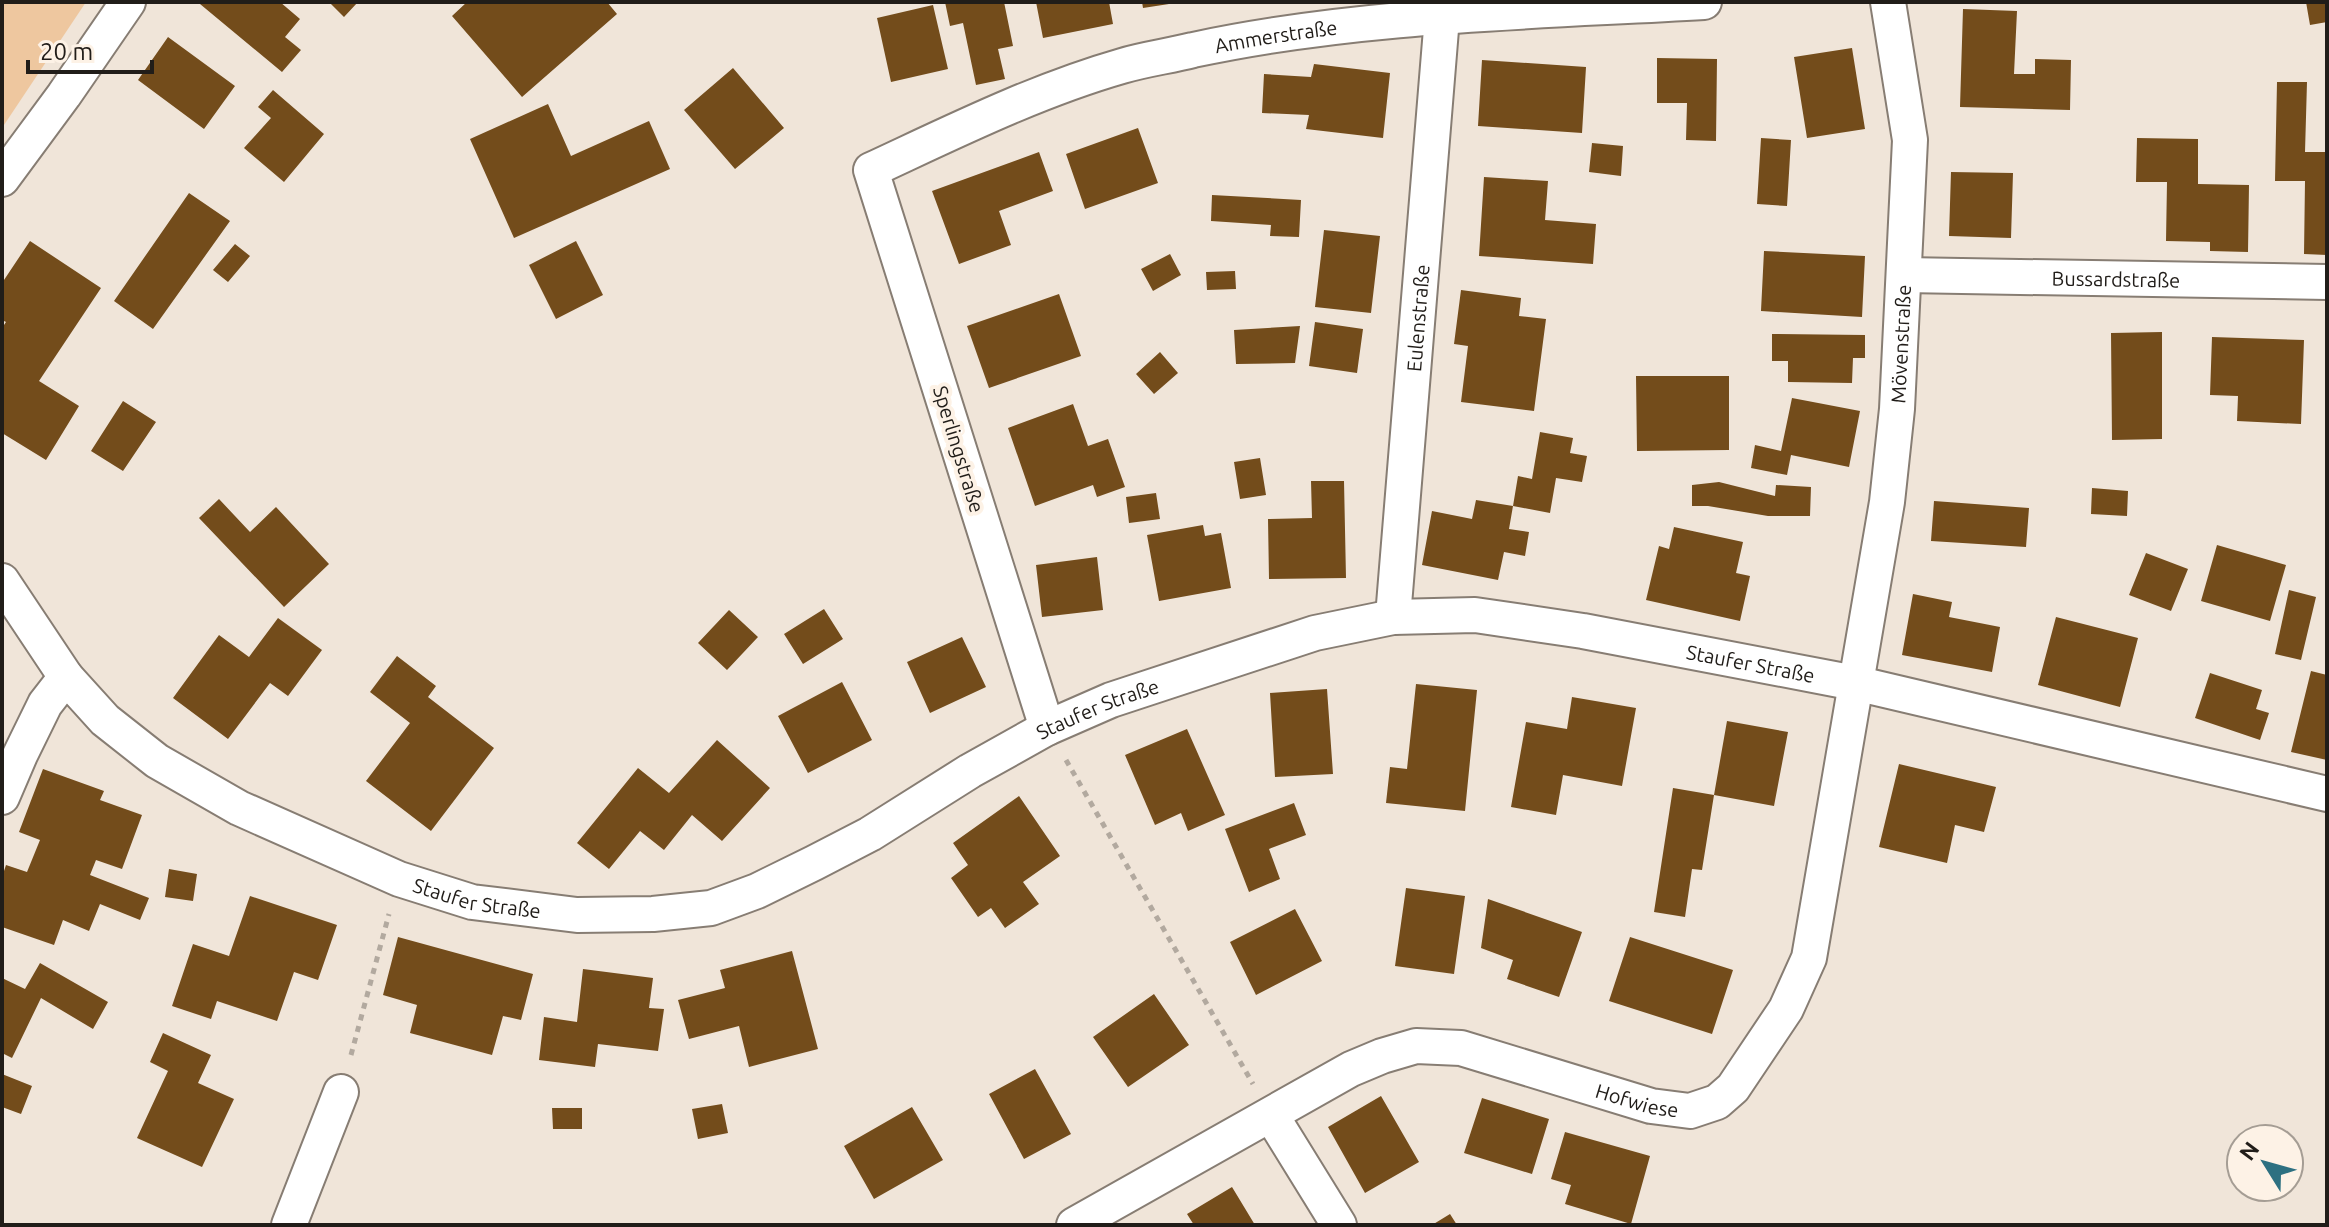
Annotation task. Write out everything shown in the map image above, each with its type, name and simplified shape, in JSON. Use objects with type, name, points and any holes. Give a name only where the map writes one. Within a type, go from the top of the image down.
[{"type":"street","points":[[2,179],[128,2]]},
{"type":"street","name":"Ammerstraße","points":[[871,170],[1018,103],[1122,66],[1237,41],[1347,25],[1442,17],[1704,2]]},
{"type":"street","name":"Mövenstraße","points":[[1855,683],[1887,502],[1897,409],[1904,275],[1910,140],[1888,2]]},
{"type":"street","name":"Eulenstraße","points":[[1393,617],[1442,17]]},
{"type":"street","name":"Sperlingstraße","points":[[871,170],[1047,728]]},
{"type":"street","name":"Bussardstraße","points":[[1904,275],[2327,282]]},
{"type":"street","name":"Staufer Straße","points":[[2,581],[66,677],[105,720],[157,761],[239,808],[399,879],[472,902],[577,915],[653,914],[711,908],[757,891],[870,834],[970,771],[1047,728],[1111,700],[1315,633],[1393,617],[1475,615],[1583,631],[1855,683],[2327,794]]},
{"type":"street","points":[[2,797],[45,704],[66,677]]},
{"type":"street","name":"Hofwiese","points":[[1074,1225],[1351,1069],[1416,1046],[1461,1048],[1651,1106],[1690,1111],[1717,1102],[1733,1088],[1786,1009],[1809,958],[1855,683]]},
{"type":"street","points":[[289,1225],[341,1092]]},
{"type":"street","points":[[1271,1115],[1339,1225]]},
{"type":"path","points":[[1047,728],[1271,1115]]},
{"type":"path","points":[[341,1092],[399,879]]},
{"type":"shaded area","points":[[2,2],[86,2],[2,128]]},
{"type":"building","points":[[280,2],[300,19],[285,37],[301,50],[282,72],[200,4]]},
{"type":"building","points":[[329,2],[358,2],[344,17]]},
{"type":"building","points":[[467,2],[607,2],[617,14],[522,97],[452,16]]},
{"type":"building","points":[[945,2],[1004,2],[1013,46],[998,49],[1005,79],[976,85],[963,23],[950,26]]},
{"type":"building","points":[[1036,2],[1109,2],[1113,24],[1043,38]]},
{"type":"building","points":[[1142,2],[1169,2],[1169,4],[1143,8]]},
{"type":"building","points":[[2306,2],[2327,2],[2327,22],[2310,25]]},
{"type":"building","points":[[933,5],[948,69],[891,82],[877,18]]},
{"type":"building","points":[[1963,9],[2017,11],[2014,74],[2035,74],[2035,59],[2071,60],[2070,110],[1960,107]]},
{"type":"building","points":[[168,37],[235,86],[204,129],[138,80]]},
{"type":"building","points":[[1852,48],[1865,129],[1807,138],[1794,57]]},
{"type":"building","points":[[1657,58],[1717,59],[1716,141],[1686,140],[1687,103],[1657,103]]},
{"type":"building","points":[[1482,60],[1586,67],[1582,133],[1478,126]]},
{"type":"building","points":[[1314,64],[1390,73],[1383,138],[1306,129],[1309,115],[1262,113],[1264,74],[1311,77]]},
{"type":"building","points":[[733,68],[784,128],[735,169],[684,110]]},
{"type":"building","points":[[2277,82],[2307,82],[2305,152],[2327,152],[2327,255],[2304,254],[2305,181],[2275,181]]},
{"type":"building","points":[[273,90],[324,134],[284,182],[244,148],[271,118],[258,107]]},
{"type":"building","points":[[548,104],[571,156],[649,121],[670,169],[514,238],[470,139]]},
{"type":"building","points":[[1138,128],[1158,183],[1085,209],[1066,154]]},
{"type":"building","points":[[1761,138],[1791,140],[1787,206],[1757,204]]},
{"type":"building","points":[[2137,138],[2198,139],[2198,184],[2249,185],[2248,252],[2210,251],[2210,242],[2166,241],[2167,182],[2136,182]]},
{"type":"building","points":[[1592,143],[1623,146],[1621,176],[1589,172]]},
{"type":"building","points":[[1039,152],[1053,191],[999,211],[1011,245],[959,264],[932,191]]},
{"type":"building","points":[[1951,172],[2013,173],[2011,238],[1949,236]]},
{"type":"building","points":[[1484,177],[1548,181],[1545,220],[1596,224],[1593,264],[1479,256]]},
{"type":"building","points":[[189,193],[230,221],[153,329],[114,301]]},
{"type":"building","points":[[1212,195],[1301,200],[1299,237],[1270,236],[1271,225],[1211,221]]},
{"type":"building","points":[[1324,230],[1380,236],[1371,313],[1315,307]]},
{"type":"building","points":[[30,241],[101,288],[39,381],[79,406],[46,460],[2,433],[2,328],[6,322],[2,320],[2,283]]},
{"type":"building","points":[[576,241],[603,295],[556,319],[529,265]]},
{"type":"building","points":[[235,244],[250,256],[228,282],[213,270]]},
{"type":"building","points":[[1764,251],[1865,256],[1862,317],[1761,311]]},
{"type":"building","points":[[1170,254],[1181,275],[1153,291],[1141,269]]},
{"type":"building","points":[[1235,271],[1236,289],[1207,290],[1206,272]]},
{"type":"building","points":[[1461,290],[1521,298],[1519,316],[1546,319],[1534,411],[1461,402],[1468,346],[1454,344]]},
{"type":"building","points":[[1059,294],[1081,356],[989,388],[967,326]]},
{"type":"building","points":[[1315,322],[1363,329],[1357,373],[1309,366]]},
{"type":"building","points":[[1300,326],[1295,363],[1236,364],[1234,330]]},
{"type":"building","points":[[2162,332],[2162,439],[2112,440],[2111,333]]},
{"type":"building","points":[[1772,334],[1865,335],[1865,358],[1853,358],[1852,383],[1788,382],[1788,361],[1772,361]]},
{"type":"building","points":[[2212,337],[2304,340],[2301,424],[2237,421],[2238,396],[2210,395]]},
{"type":"building","points":[[1160,352],[1178,373],[1154,394],[1136,374]]},
{"type":"building","points":[[1636,376],[1729,376],[1729,450],[1637,451]]},
{"type":"building","points":[[1792,398],[1860,411],[1849,467],[1791,455],[1787,475],[1751,468],[1755,445],[1781,451]]},
{"type":"building","points":[[123,401],[156,422],[123,471],[91,451]]},
{"type":"building","points":[[1073,404],[1088,446],[1108,439],[1125,487],[1097,497],[1093,485],[1035,506],[1008,428]]},
{"type":"building","points":[[1540,432],[1573,438],[1570,453],[1587,456],[1582,482],[1556,478],[1550,513],[1513,506],[1518,476],[1532,479]]},
{"type":"building","points":[[1260,458],[1266,495],[1240,499],[1234,462]]},
{"type":"building","points":[[1311,481],[1344,481],[1346,578],[1269,579],[1268,519],[1312,518]]},
{"type":"building","points":[[1719,482],[1775,496],[1776,485],[1811,487],[1810,516],[1768,516],[1692,506],[1692,485]]},
{"type":"building","points":[[2092,488],[2128,491],[2127,516],[2091,514]]},
{"type":"building","points":[[1156,493],[1160,519],[1129,523],[1126,497]]},
{"type":"building","points":[[219,499],[250,532],[276,507],[329,564],[284,607],[199,518]]},
{"type":"building","points":[[1476,500],[1513,506],[1509,529],[1529,532],[1525,556],[1504,552],[1498,580],[1422,565],[1432,511],[1472,519]]},
{"type":"building","points":[[1934,501],[2029,508],[2026,547],[1931,541]]},
{"type":"building","points":[[1203,525],[1205,536],[1221,533],[1231,588],[1159,601],[1147,535]]},
{"type":"building","points":[[1674,527],[1743,542],[1736,573],[1750,576],[1740,621],[1646,600],[1659,546],[1669,549]]},
{"type":"building","points":[[2217,545],[2286,565],[2270,621],[2201,601]]},
{"type":"building","points":[[2146,553],[2188,569],[2171,611],[2129,595]]},
{"type":"building","points":[[1097,557],[1103,610],[1042,617],[1036,565]]},
{"type":"building","points":[[2289,590],[2316,597],[2301,660],[2275,654]]},
{"type":"building","points":[[1913,594],[1952,602],[1949,617],[2000,627],[1992,672],[1902,655]]},
{"type":"building","points":[[824,609],[843,639],[803,664],[784,634]]},
{"type":"building","points":[[729,610],[758,637],[727,670],[698,643]]},
{"type":"building","points":[[2056,617],[2138,638],[2120,707],[2038,685]]},
{"type":"building","points":[[278,618],[322,650],[288,696],[270,683],[228,739],[173,698],[219,635],[249,657]]},
{"type":"building","points":[[962,637],[986,687],[930,713],[907,662]]},
{"type":"building","points":[[397,656],[436,686],[428,697],[494,748],[431,831],[366,781],[410,723],[370,692]]},
{"type":"building","points":[[2311,671],[2327,675],[2327,760],[2291,752]]},
{"type":"building","points":[[2210,673],[2262,690],[2256,709],[2269,713],[2260,740],[2195,718]]},
{"type":"building","points":[[842,682],[872,740],[808,773],[778,716]]},
{"type":"building","points":[[1416,684],[1477,690],[1465,811],[1386,803],[1390,767],[1407,769]]},
{"type":"building","points":[[1327,689],[1333,774],[1275,777],[1270,693]]},
{"type":"building","points":[[1572,697],[1636,708],[1622,786],[1563,775],[1556,815],[1511,807],[1526,722],[1567,729]]},
{"type":"building","points":[[1727,721],[1788,732],[1774,806],[1714,795]]},
{"type":"building","points":[[1187,729],[1225,815],[1188,831],[1181,813],[1155,825],[1125,755]]},
{"type":"building","points":[[717,740],[770,788],[722,841],[692,815],[664,850],[640,831],[609,869],[577,843],[638,768],[669,793]]},
{"type":"building","points":[[1899,764],[1996,787],[1984,832],[1955,825],[1947,863],[1879,847]]},
{"type":"building","points":[[43,769],[104,791],[100,800],[142,815],[122,869],[96,860],[90,875],[149,898],[140,920],[100,904],[89,931],[63,920],[54,945],[2,927],[2,877],[6,865],[27,872],[40,840],[19,832]]},
{"type":"building","points":[[1673,788],[1714,795],[1702,870],[1692,869],[1685,917],[1654,912]]},
{"type":"building","points":[[1019,796],[1060,856],[1023,882],[1039,904],[1005,928],[991,908],[978,917],[951,878],[968,865],[953,843]]},
{"type":"building","points":[[1294,803],[1306,835],[1269,849],[1280,879],[1249,892],[1225,829]]},
{"type":"building","points":[[169,869],[197,874],[193,901],[165,897]]},
{"type":"building","points":[[1406,888],[1465,896],[1454,974],[1395,966]]},
{"type":"building","points":[[250,896],[337,925],[318,980],[294,972],[277,1021],[217,1001],[211,1019],[172,1006],[193,944],[229,956]]},
{"type":"building","points":[[1488,899],[1582,932],[1559,997],[1507,979],[1513,960],[1481,948]]},
{"type":"building","points":[[1295,909],[1322,961],[1256,995],[1230,942]]},
{"type":"building","points":[[398,937],[533,974],[521,1020],[503,1016],[492,1055],[410,1033],[417,1005],[383,995]]},
{"type":"building","points":[[1630,937],[1733,970],[1712,1034],[1609,1001]]},
{"type":"building","points":[[792,951],[818,1049],[749,1067],[739,1026],[689,1039],[678,1000],[725,988],[720,970]]},
{"type":"building","points":[[40,963],[108,1002],[93,1029],[41,998],[12,1058],[2,1053],[2,978],[25,989]]},
{"type":"building","points":[[583,969],[653,978],[649,1008],[664,1009],[658,1051],[598,1044],[595,1067],[539,1060],[544,1017],[577,1022]]},
{"type":"building","points":[[1154,994],[1189,1045],[1128,1087],[1093,1037]]},
{"type":"building","points":[[163,1033],[211,1055],[198,1083],[234,1099],[202,1167],[137,1138],[168,1071],[150,1062]]},
{"type":"building","points":[[1035,1069],[1071,1134],[1024,1159],[989,1094]]},
{"type":"building","points":[[2,1074],[32,1086],[21,1114],[2,1107]]},
{"type":"building","points":[[1381,1096],[1419,1162],[1365,1193],[1328,1127]]},
{"type":"building","points":[[1482,1098],[1549,1119],[1532,1174],[1464,1153]]},
{"type":"building","points":[[722,1104],[728,1133],[698,1139],[692,1109]]},
{"type":"building","points":[[912,1107],[943,1160],[874,1199],[844,1146]]},
{"type":"building","points":[[552,1108],[582,1108],[582,1129],[553,1129]]},
{"type":"building","points":[[1565,1132],[1650,1156],[1631,1224],[1565,1204],[1571,1185],[1551,1179]]},
{"type":"building","points":[[1232,1187],[1255,1225],[1194,1225],[1187,1214]]},
{"type":"building","points":[[1450,1214],[1457,1225],[1432,1225]]}]
